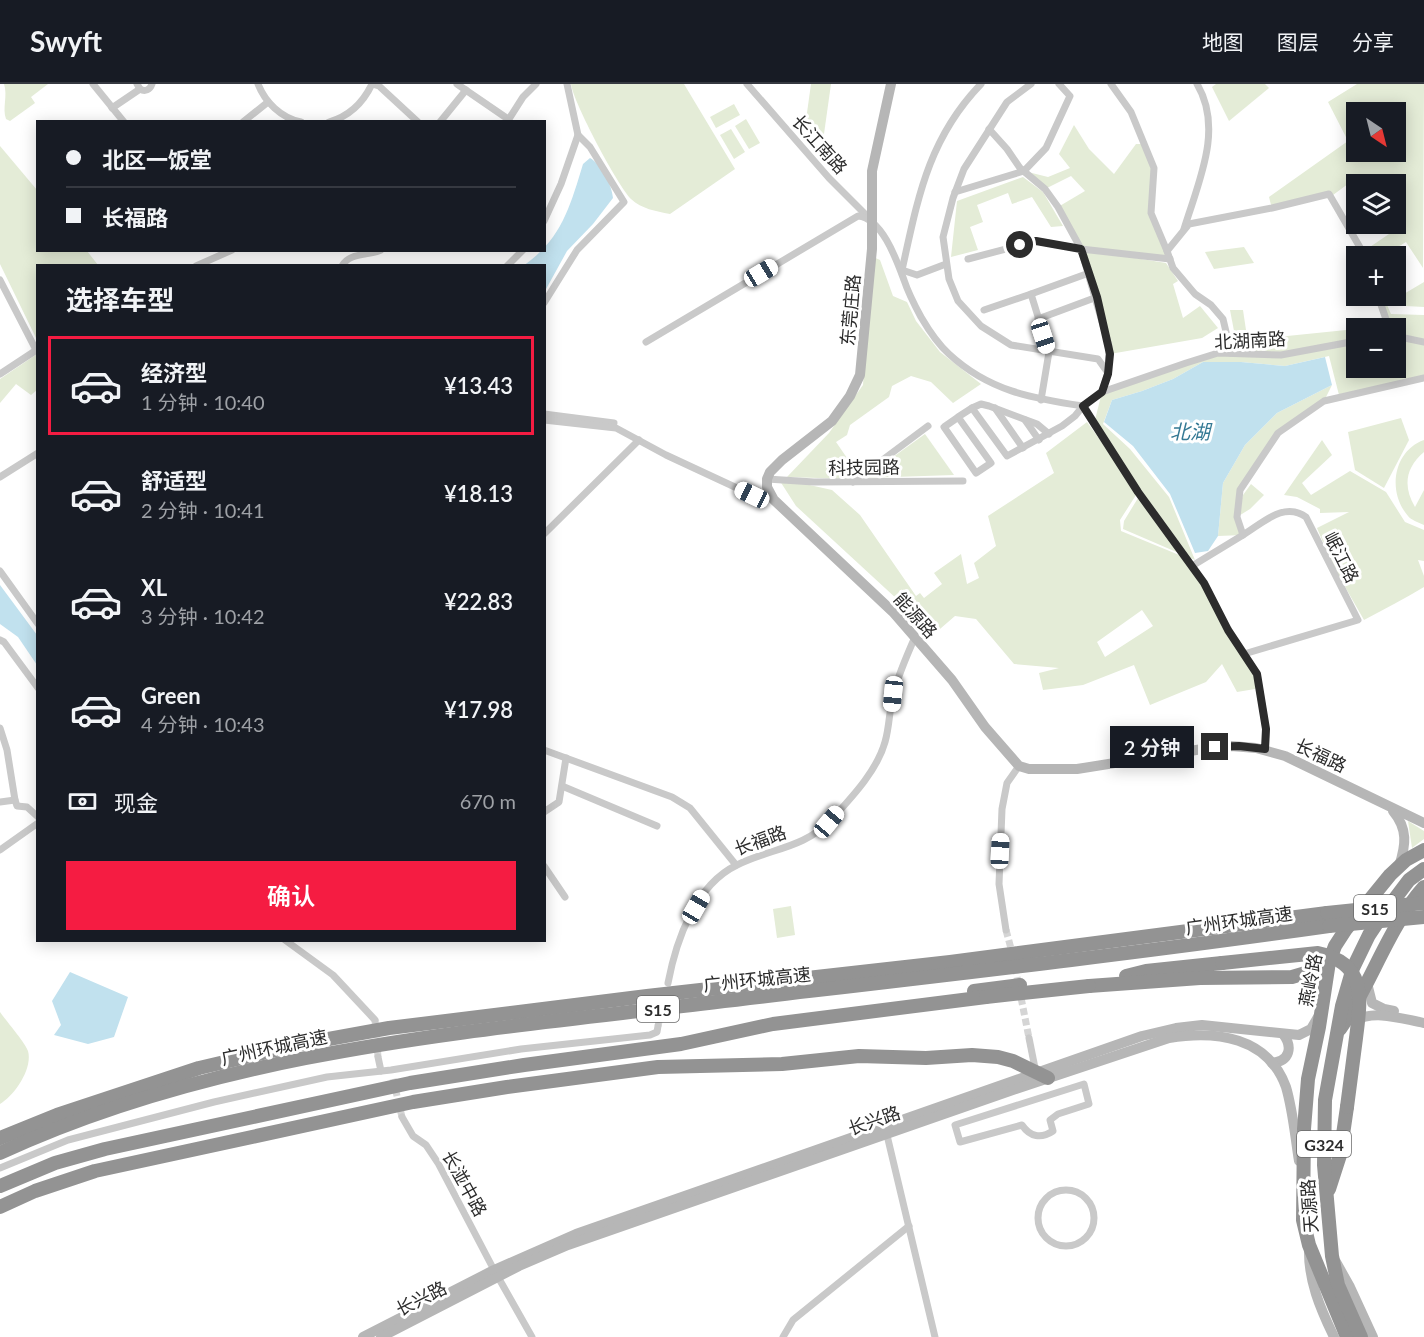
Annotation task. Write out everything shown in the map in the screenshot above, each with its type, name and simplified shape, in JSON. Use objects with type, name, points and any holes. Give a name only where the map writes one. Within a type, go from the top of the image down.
[{"type":"highway","name":"燕岭路","points":[[1308,1079],[1330,958],[1346,929],[1380,887],[1400,866],[1424,851]]},
{"type":"highway","points":[[1308,1079],[1344,972],[1361,933],[1397,881],[1424,851]]},
{"type":"highway","name":"燕岭路","points":[[1337,1033],[1353,968],[1369,935],[1401,890],[1424,869]]},
{"type":"highway","name":"G324","points":[[1337,1033],[1367,983],[1395,926],[1424,887]]},
{"type":"highway","name":"广州环城高速","points":[[0,1153],[99,1114],[206,1080],[267,1065],[386,1043],[525,1024],[928,978],[1328,920],[1424,903]]},
{"type":"highway","name":"广州环城高速","points":[[0,1138],[57,1115],[199,1068],[301,1044],[389,1028],[647,996],[1328,920],[1424,917]]},
{"type":"highway","points":[[1089,986],[1146,971],[1318,953],[1334,957],[1350,969],[1358,983],[1361,1004],[1340,1155],[1326,1197]]},
{"type":"highway","points":[[0,1186],[55,1163],[105,1149],[399,1085],[524,1065],[681,1044],[767,1025],[986,997],[1089,986],[1200,978],[1297,977],[1330,958]]},
{"type":"highway","points":[[816,1020],[858,1011],[872,1004],[1020,985]]},
{"type":"highway","name":"天源路","points":[[1337,1033],[1324,1113],[1326,1197],[1332,1256],[1338,1285],[1360,1337]]},
{"type":"highway","points":[[0,1207],[35,1191],[95,1171],[285,1129],[448,1096],[647,1068],[782,1064],[859,1056],[926,1058],[972,1054],[1013,1061],[1042,1075]]},
{"type":"highway","name":"天源路","points":[[1308,1079],[1302,1179],[1303,1220],[1309,1245],[1347,1337]]},
{"type":"street","points":[[93,84],[122,120]]},
{"type":"street","points":[[112,108],[138,86],[147,90],[152,84]]},
{"type":"street","points":[[258,84],[268,102],[280,113],[296,120]]},
{"type":"street","points":[[334,120],[348,114],[358,106],[372,84],[379,86],[416,120]]},
{"type":"street","points":[[457,84],[507,120],[536,84]]},
{"type":"street","points":[[546,217],[561,184],[578,135],[567,84]]},
{"type":"street","name":"长江南路","points":[[747,84],[830,178],[873,222],[886,240],[902,270],[903,279],[922,320],[947,353],[980,379],[1031,398],[1083,406]]},
{"type":"street","name":"东莞庄路","points":[[767,478],[773,467],[832,421],[856,386],[861,365],[873,222],[872,171],[891,84]]},
{"type":"street","points":[[946,264],[916,275],[902,270],[920,190],[938,142],[965,100],[981,84]]},
{"type":"street","points":[[1031,84],[1008,102],[964,169],[955,192],[943,237],[946,264],[958,301],[981,326],[1011,345],[1098,359],[1108,374]]},
{"type":"street","points":[[955,192],[1024,171],[1046,148],[1070,96],[1059,84]]},
{"type":"street","points":[[1112,84],[1131,112],[1154,168],[1151,213],[1173,268],[1195,294],[1211,305],[1223,319],[1231,353]]},
{"type":"street","points":[[1184,230],[1208,148],[1209,128],[1204,96],[1197,84]]},
{"type":"street","points":[[442,120],[466,90]]},
{"type":"street","points":[[246,120],[268,102]]},
{"type":"street","points":[[989,129],[1024,171],[1045,189],[1058,207],[1081,249],[1097,297],[1109,346],[1108,374],[1102,392]]},
{"type":"street","points":[[546,300],[578,250],[624,202],[590,147],[578,135]]},
{"type":"street","points":[[1168,255],[1189,224],[1329,194],[1359,246]]},
{"type":"street","points":[[646,342],[858,216],[873,222]]},
{"type":"street","points":[[968,259],[1036,241],[1081,249],[1168,255]]},
{"type":"street","points":[[200,264],[228,252]]},
{"type":"street","points":[[343,264],[354,256],[372,252]]},
{"type":"street","points":[[509,264],[521,252]]},
{"type":"street","points":[[984,310],[1089,273]]},
{"type":"street","points":[[0,280],[36,347]]},
{"type":"street","points":[[1031,294],[1049,352],[1041,400]]},
{"type":"street","points":[[1038,319],[1097,297]]},
{"type":"street","points":[[1406,338],[1424,342]]},
{"type":"street","name":"北湖南路","points":[[1023,448],[1076,416],[1083,406],[1102,392],[1218,353],[1281,355],[1346,343]]},
{"type":"street","points":[[0,374],[36,350]]},
{"type":"street","points":[[1192,566],[1243,536],[1237,517],[1240,490],[1278,433],[1324,401],[1424,378]]},
{"type":"street","points":[[958,417],[991,463],[976,472],[944,427],[958,417],[972,408],[981,404],[995,408],[1037,424],[1049,434]]},
{"type":"street","points":[[1083,406],[1138,492],[1204,583],[1228,630],[1257,674],[1266,729],[1265,749]]},
{"type":"street","points":[[972,408],[1007,456],[1023,448],[995,408]]},
{"type":"street","points":[[546,414],[584,422]]},
{"type":"street","points":[[546,420],[615,425],[639,440],[752,495],[774,500]]},
{"type":"street","points":[[1025,420],[1039,440]]},
{"type":"street","points":[[853,482],[928,426]]},
{"type":"street","points":[[546,532],[639,440]]},
{"type":"street","points":[[0,477],[36,454]]},
{"type":"street","points":[[767,478],[768,491],[774,500]]},
{"type":"street","name":"科技园路","points":[[767,478],[814,482],[963,481]]},
{"type":"street","name":"能源路","points":[[774,500],[893,612],[952,680],[1001,748],[1018,766]]},
{"type":"street","name":"岷江路","points":[[1243,536],[1284,510],[1297,511],[1306,517],[1358,620],[1244,654]]},
{"type":"street","points":[[0,571],[36,621]]},
{"type":"street","name":"长福路","points":[[668,983],[674,953],[698,903],[720,877],[736,865],[803,842],[829,822],[873,767],[885,743],[893,694],[915,637]]},
{"type":"street","points":[[0,640],[4,642],[36,685]]},
{"type":"street","points":[[0,728],[7,750],[17,806],[27,807],[36,814]]},
{"type":"street","name":"长福路","points":[[1018,766],[1029,769],[1077,769],[1223,746],[1265,749],[1298,761],[1391,809],[1424,823]]},
{"type":"street","points":[[546,751],[672,797],[690,808],[736,865]]},
{"type":"street","points":[[546,811],[559,802],[566,758]]},
{"type":"street","points":[[1006,930],[999,884],[1002,809],[1007,783],[1018,766]]},
{"type":"street","points":[[561,786],[657,826]]},
{"type":"street","points":[[0,802],[15,800]]},
{"type":"street","points":[[1391,809],[1406,836],[1400,866]]},
{"type":"street","points":[[0,850],[36,824]]},
{"type":"street","points":[[546,869],[564,897]]},
{"type":"street","points":[[288,942],[333,975],[375,1020]]},
{"type":"street","points":[[1367,983],[1372,1003],[1384,1013],[1424,1023]]},
{"type":"street","name":"长兴路","points":[[363,1337],[496,1273],[568,1245],[1042,1075],[1142,1036],[1176,1028],[1214,1025],[1299,1035],[1311,1029],[1318,1018],[1324,1000]]},
{"type":"street","points":[[1337,1033],[1364,1016],[1384,1013],[1424,1016]]},
{"type":"street","points":[[0,1168],[68,1140],[138,1121],[327,1077],[391,1070],[521,1049],[650,1035],[657,1032],[658,1026]]},
{"type":"street","points":[[1272,1063],[1283,1059],[1290,1050],[1290,1044],[1283,1034]]},
{"type":"street","name":"长兴路","points":[[1042,1075],[1158,1040],[1191,1035],[1214,1035],[1237,1039],[1258,1049],[1272,1063],[1281,1077],[1289,1098],[1302,1179]]},
{"type":"street","points":[[1029,1038],[1042,1075]]},
{"type":"street","points":[[378,1057],[381,1071]]},
{"type":"street","points":[[391,1070],[393,1079]]},
{"type":"street","points":[[1084,1084],[1089,1104],[1058,1114],[1050,1120],[1053,1131],[1048,1134],[1036,1136],[1026,1130],[1022,1125],[960,1142],[955,1125],[1084,1084]]},
{"type":"street","name":"长湴中路","points":[[402,1118],[413,1136],[426,1144],[438,1163],[532,1337]]},
{"type":"street","points":[[885,1130],[935,1337]]},
{"type":"street","points":[[1063,1190],[1081,1194],[1088,1200],[1094,1217],[1093,1226],[1082,1241],[1074,1245],[1055,1244],[1047,1239],[1038,1223],[1041,1205],[1046,1198],[1063,1190]]},
{"type":"street","points":[[783,1337],[793,1320],[909,1226]]},
{"type":"street","points":[[1309,1245],[1308,1261],[1313,1285],[1334,1337]]},
{"type":"street","points":[[1332,1256],[1350,1287],[1373,1337]]},
{"type":"street","name":"长兴路","points":[[381,1337],[496,1273]]},
{"type":"green space","points":[[4,84],[48,84],[31,97],[35,103],[10,121],[5,115]]},
{"type":"green space","points":[[571,84],[684,84],[735,169],[670,214],[640,205],[631,199],[607,162],[579,108]]},
{"type":"green space","points":[[811,84],[831,84],[823,141],[805,127]]},
{"type":"green space","points":[[1216,84],[1265,84],[1269,88],[1229,121],[1212,87]]},
{"type":"green space","points":[[1357,84],[1424,84],[1423,268],[1406,242],[1399,246],[1371,246],[1389,234],[1406,234],[1406,174],[1346,174],[1346,185],[1333,195],[1271,205],[1269,197],[1346,142],[1346,162],[1406,162],[1406,102],[1346,102],[1346,137],[1328,102]]},
{"type":"green space","points":[[734,104],[740,115],[716,128],[710,117]]},
{"type":"green space","points":[[746,119],[760,143],[749,149],[735,126]]},
{"type":"green space","points":[[1074,125],[1089,149],[1114,174],[1136,144],[1145,144],[1154,168],[1151,213],[1170,259],[1098,252],[1166,263],[1178,281],[1173,284],[1183,318],[1200,306],[1218,328],[1202,338],[1110,354],[1081,249],[1058,207],[1085,191],[1071,176],[1045,189],[1024,171],[1048,177],[1070,168],[1059,154]]},
{"type":"green space","points":[[731,129],[745,152],[734,159],[720,135]]},
{"type":"green space","points":[[0,146],[36,189],[36,252],[88,252],[97,264],[36,264],[36,338],[0,264]]},
{"type":"green space","points":[[1023,177],[1043,192],[1063,226],[1051,227],[1032,197],[1012,204],[1008,193],[977,205],[983,222],[970,227],[978,250],[951,257],[957,201]]},
{"type":"green space","points":[[1244,247],[1254,263],[1214,269],[1205,252]]},
{"type":"green space","points":[[871,256],[880,260],[893,296],[907,302],[916,321],[940,352],[981,384],[953,403],[931,382],[911,376],[892,386],[889,397],[850,425],[847,435],[836,442],[856,471],[850,479],[787,477],[829,433],[863,385]]},
{"type":"green space","points":[[1424,282],[1424,307],[1406,306],[1406,293]]},
{"type":"green space","points":[[1383,306],[1387,306],[1391,314],[1424,315],[1424,378],[1339,395],[1329,356],[1285,366],[1241,362],[1203,362],[1173,379],[1112,400],[1103,424],[1130,449],[1169,497],[1195,560],[1123,529],[1124,521],[1138,498],[1178,552],[1095,420],[1102,392],[1218,353],[1231,353],[1228,342],[1346,330],[1346,378],[1406,378],[1406,318],[1387,317]]},
{"type":"green space","points":[[1230,310],[1243,310],[1246,330],[1234,331]]},
{"type":"green space","points":[[36,355],[36,391],[31,395],[16,384],[0,403],[0,379]]},
{"type":"green space","points":[[1332,385],[1324,401],[1278,433],[1240,490],[1238,512],[1243,495],[1251,484],[1264,495],[1250,509],[1237,517],[1243,535],[1218,536],[1223,483],[1245,445],[1277,413]]},
{"type":"green space","points":[[1401,418],[1409,440],[1384,488],[1355,470],[1348,432]]},
{"type":"green space","points":[[1087,422],[1138,492],[1120,520],[1121,531],[1184,557],[1255,671],[1255,689],[1237,692],[1222,664],[1206,682],[1150,705],[1134,665],[1083,685],[1043,690],[1039,673],[1059,668],[1014,664],[976,619],[955,616],[933,635],[796,506],[778,478],[832,490],[860,515],[916,596],[920,593],[924,598],[942,584],[934,573],[961,554],[967,584],[979,578],[974,563],[996,546],[988,516],[1054,473],[1046,453]],"holes":[[[1142,610],[1153,626],[1105,657],[1097,642]]]},
{"type":"green space","points":[[925,434],[954,475],[864,478]]},
{"type":"green space","points":[[1322,440],[1332,455],[1302,483],[1311,495],[1350,471],[1386,492],[1405,522],[1424,530],[1424,561],[1418,560],[1424,576],[1424,587],[1364,620],[1332,564],[1317,528],[1349,512],[1320,513],[1320,509],[1297,497],[1284,495]]},
{"type":"green space","points":[[1424,440],[1424,452],[1410,471],[1408,485],[1415,507],[1424,490],[1424,525],[1408,516],[1401,506],[1397,496],[1396,473],[1405,453]]},
{"type":"green space","points":[[1408,821],[1424,831],[1424,839],[1412,848]]},
{"type":"green space","points":[[791,906],[795,935],[777,938],[773,909]]},
{"type":"green space","points":[[0,1012],[26,1047],[29,1058],[21,1081],[11,1095],[0,1104]]},
{"type":"water","points":[[590,158],[598,165],[611,187],[613,198],[593,224],[567,251],[546,289],[546,264],[526,264],[540,252],[546,252],[546,246],[568,208],[583,164]]},
{"type":"water","name":"北湖","points":[[1325,357],[1332,385],[1277,413],[1245,445],[1223,483],[1218,536],[1208,551],[1195,553],[1170,494],[1133,446],[1104,422],[1112,400],[1173,379],[1203,362],[1241,362],[1285,366]]},
{"type":"water","points":[[0,585],[36,634],[36,664],[18,637],[0,624]]},
{"type":"water","points":[[70,972],[128,997],[114,1037],[88,1044],[54,1035],[61,1025],[52,1001]]},
{"type":"tunnel","points":[[1006,930],[1013,956]]},
{"type":"tunnel","points":[[1015,967],[1029,1038]]},
{"type":"tunnel","points":[[658,1026],[662,1008]]},
{"type":"tunnel","points":[[375,1020],[378,1057]]},
{"type":"tunnel","points":[[393,1079],[402,1117]]},
{"type":"route","points":[[1020,245],[1036,241],[1081,249],[1097,297],[1110,354],[1108,374],[1102,392],[1083,406],[1138,492],[1204,583],[1228,630],[1257,674],[1266,729],[1265,749],[1239,746],[1215,747]]}]
